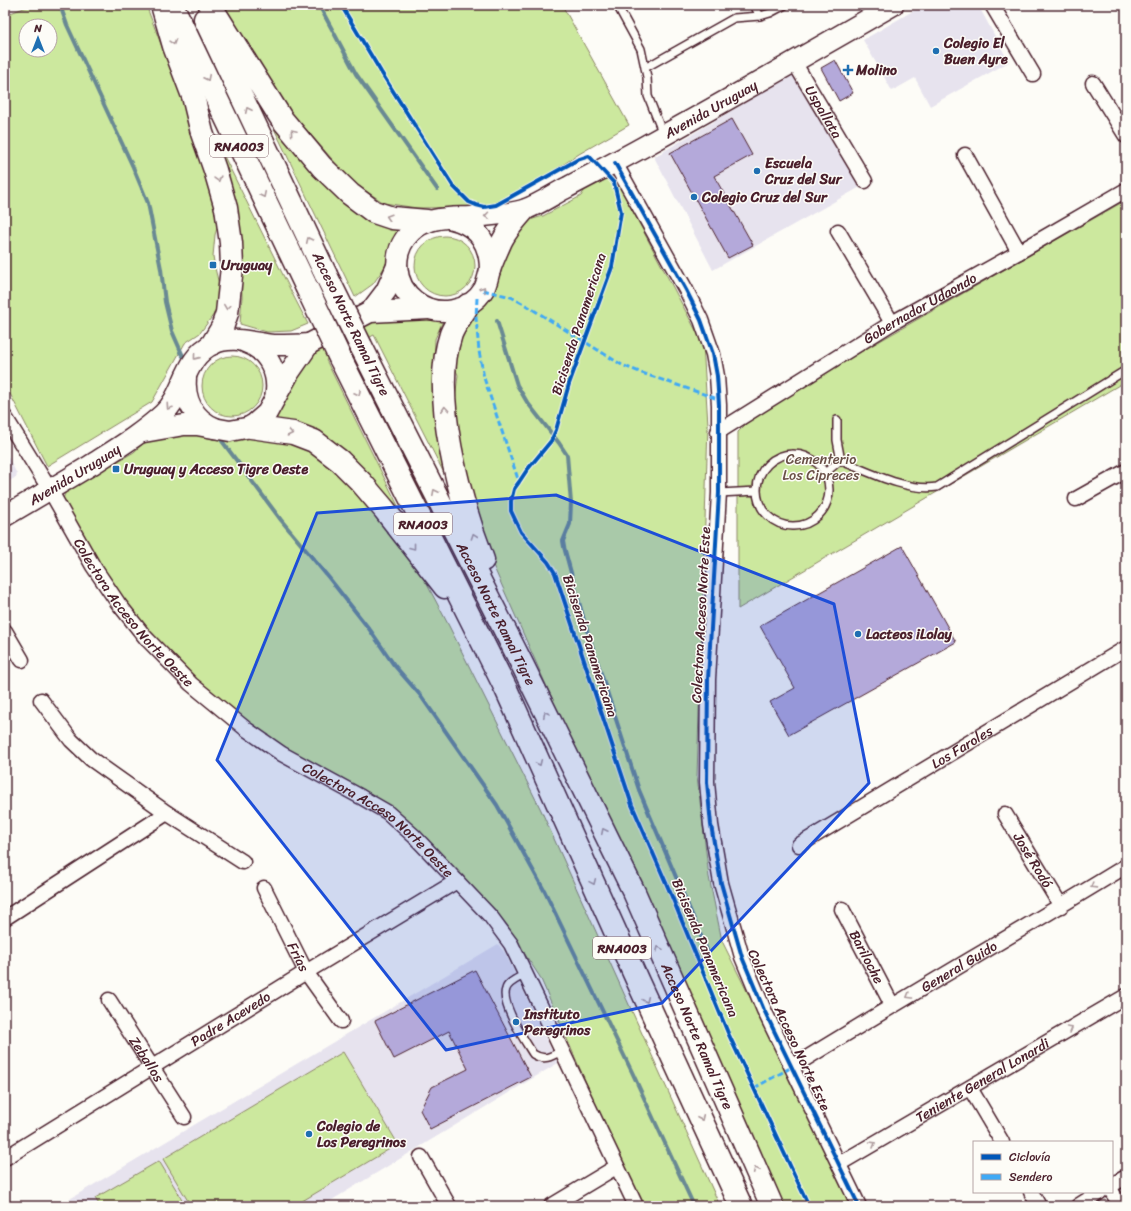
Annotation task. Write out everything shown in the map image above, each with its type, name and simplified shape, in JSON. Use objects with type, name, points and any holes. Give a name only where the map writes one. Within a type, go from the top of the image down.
[{"type":"highway","points":[[162,5],[174,46],[193,96],[202,133],[226,208],[231,243],[232,267],[226,313],[222,328],[214,343]]},
{"type":"highway","name":"Acceso Norte Ramal Tigre","points":[[172,5],[340,358],[506,689],[741,1206]]},
{"type":"highway","name":"Acceso Norte Ramal Tigre","points":[[199,5],[326,275],[522,664],[634,892],[772,1206]]},
{"type":"highway","points":[[210,5],[281,118],[322,167],[350,194],[374,212],[392,218],[427,221]]},
{"type":"highway","points":[[468,305],[452,332],[448,349],[444,372],[445,412],[459,483],[473,535],[522,664]]},
{"type":"highway","points":[[251,427],[293,433],[314,441],[340,461],[361,482],[455,600],[506,689]]},
{"type":"main road","name":"Avenida Uruguay","points":[[448,219],[459,221],[468,225],[477,232],[488,249],[490,270],[488,280],[477,298],[468,305],[459,309],[439,312],[420,306],[406,292],[398,275],[398,256],[405,239],[411,232],[427,221],[434,219],[485,216],[526,209],[664,136],[893,5]]},
{"type":"main road","name":"Avenida Uruguay","points":[[490,270],[510,227],[526,209]]},
{"type":"main road","name":"Avenida Uruguay","points":[[370,312],[386,291],[397,266]]},
{"type":"main road","name":"Avenida Uruguay","points":[[5,516],[144,432],[165,412],[196,356],[214,343],[232,340],[273,345],[309,344],[370,312],[429,309]]},
{"type":"main road","name":"Avenida Uruguay","points":[[241,341],[258,348],[272,366],[276,379],[276,388],[272,406]]},
{"type":"main road","name":"Avenida Uruguay","points":[[144,432],[184,425],[196,425],[221,430],[238,430],[251,427],[261,419],[272,406],[289,373],[309,344]]},
{"type":"main road","name":"Avenida Uruguay","points":[[186,376],[186,396],[190,406],[203,421],[221,430]]},
{"type":"street","points":[[992,5],[1033,74]]},
{"type":"street","name":"Uspallata","points":[[794,62],[865,181]]},
{"type":"street","points":[[1093,83],[1126,136]]},
{"type":"street","points":[[965,155],[1019,252]]},
{"type":"street","name":"Colectora Acceso Norte Este","points":[[615,163],[686,290],[706,333],[713,354],[717,376],[719,493],[708,679],[707,782],[711,825],[721,883],[742,957],[764,1010],[859,1206]]},
{"type":"street","name":"Gobernador Udaondo","points":[[718,432],[892,323],[1126,190]]},
{"type":"street","points":[[838,231],[892,323]]},
{"type":"street","name":"Colectora Acceso Norte Oeste","points":[[5,417],[50,490],[93,566],[118,603],[145,637],[191,684],[246,729],[282,754],[361,796],[387,812],[414,836],[491,917],[511,944],[616,1167],[636,1206]]},
{"type":"street","points":[[1076,499],[1126,471]]},
{"type":"street","points":[[5,631],[22,660]]},
{"type":"street","name":"Los Faroles","points":[[798,845],[1126,648]]},
{"type":"street","points":[[41,700],[71,740],[91,759],[167,813],[243,862]]},
{"type":"street","points":[[5,918],[167,813]]},
{"type":"street","name":"José Rodó","points":[[1005,814],[1061,906]]},
{"type":"street","name":"General Guido","points":[[792,1068],[892,1005],[1126,866]]},
{"type":"street","name":"Padre Acevedo","points":[[5,1158],[306,972],[457,881]]},
{"type":"street","name":"Frías","points":[[264,888],[306,972],[341,1021]]},
{"type":"street","name":"Bariloche","points":[[842,909],[892,1005]]},
{"type":"street","name":"Teniente General Lonardi","points":[[839,1164],[1126,996]]},
{"type":"street","name":"Zeballos","points":[[109,1000],[184,1117]]},
{"type":"street","points":[[970,1088],[1001,1141]]},
{"type":"street","points":[[422,1157],[449,1206]]},
{"type":"street","points":[[551,1206],[616,1167]]},
{"type":"street","points":[[1113,1184],[1126,1176]]},
{"type":"street","points":[[1032,1193],[1040,1206]]},
{"type":"street","points":[[1078,1206],[1098,1193]]},
{"type":"street","points":[[1113,1193],[1121,1206]]},
{"type":"lane","points":[[617,5],[641,49],[648,96],[664,136]]},
{"type":"lane","points":[[754,5],[760,16]]},
{"type":"lane","points":[[645,68],[734,18],[760,16],[770,13],[785,5]]},
{"type":"lane","points":[[839,460],[901,484],[927,489],[937,487],[1126,370]]},
{"type":"lane","points":[[826,473],[839,460],[840,456],[837,440],[837,420]]},
{"type":"lane","points":[[796,454],[808,457],[818,464],[826,473],[829,486],[829,499],[823,510],[814,520],[802,525],[789,526],[777,522],[767,515],[760,504],[757,491],[759,479],[764,468],[773,460],[784,455],[796,454]]},
{"type":"lane","points":[[719,493],[757,491]]},
{"type":"lane","points":[[525,974],[508,985],[505,990],[508,1010],[533,1054],[538,1057],[549,1058],[561,1051]]},
{"type":"highlighted area","points":[[556,495],[834,604],[869,783],[662,1003],[446,1050],[217,760],[317,513]]},
{"type":"shaded area","name":"Colegio El Buen Ayre","points":[[923,5],[978,5],[1009,62],[930,106],[915,78],[892,91],[863,40]]},
{"type":"shaded area","name":"Escuela Cruz del Sur","points":[[795,73],[862,186],[713,270],[654,157]]},
{"type":"shaded area","points":[[5,451],[17,474],[16,477],[5,484]]},
{"type":"shaded area","name":"Colegio de Los Peregrinos","points":[[498,944],[505,953],[558,1063],[322,1206],[58,1206]]},
{"type":"green space","points":[[32,5],[146,5],[185,107],[219,221],[215,235],[213,256],[221,293],[214,314],[200,333],[185,343],[152,402],[47,466],[5,384],[5,15]]},
{"type":"green space","points":[[224,5],[562,5],[629,125],[579,154],[499,207],[417,208],[384,203],[351,181],[285,105],[253,56]]},
{"type":"green space","points":[[242,62],[292,136],[397,228],[396,240],[386,265],[373,284],[355,297]]},
{"type":"green space","points":[[210,128],[308,324],[291,331],[267,332],[240,324],[242,297],[241,269]]},
{"type":"green space","points":[[612,177],[620,187],[703,344],[708,425],[697,776],[709,877],[722,941],[852,1206],[782,1206],[658,928],[550,694],[484,545],[451,423],[458,375],[451,359],[496,263],[523,222],[543,216],[581,196],[586,188],[604,178]]},
{"type":"green space","name":"Cementerio Los Cipreces","points":[[1126,200],[1126,381],[738,609],[738,432],[761,409]]},
{"type":"green space","points":[[439,236],[451,236],[462,241],[470,249],[475,260],[473,278],[462,291],[451,296],[439,296],[428,291],[420,283],[415,272],[415,260],[420,249],[428,241]]},
{"type":"green space","points":[[445,316],[435,339],[434,367],[450,485],[374,335],[326,360],[411,532],[375,488],[266,423],[316,346],[361,320]]},
{"type":"green space","points":[[232,356],[248,361],[253,365],[257,370],[262,386],[257,402],[253,407],[248,411],[232,416],[216,411],[211,407],[207,402],[202,386],[207,370],[211,365],[216,361]]},
{"type":"green space","points":[[165,432],[300,438],[336,467],[411,554],[449,626],[541,810],[720,1206],[642,1206],[621,1163],[540,977],[499,915],[389,807],[280,748],[206,692],[120,602],[61,504],[66,491],[134,452],[149,438]]},
{"type":"green space","points":[[343,1052],[398,1144],[294,1206],[191,1206],[163,1159]]},
{"type":"green space","points":[[159,1161],[186,1206],[100,1206],[95,1198]]},
{"type":"building","points":[[835,60],[853,93],[839,101],[821,68]]},
{"type":"building","points":[[732,119],[752,155],[714,176],[753,245],[728,258],[670,153]]},
{"type":"building","name":"Lacteos iLolay","points":[[902,546],[956,642],[789,735],[770,702],[795,688],[760,626]]},
{"type":"building","points":[[475,970],[531,1077],[430,1129],[420,1110],[432,1087],[468,1069],[449,1031],[394,1059],[375,1021]]},
{"type":"waterway","points":[[60,5],[67,25],[133,167],[148,203],[161,269],[165,302],[172,331],[183,356],[180,352]]},
{"type":"waterway","points":[[319,5],[356,74],[437,189]]},
{"type":"waterway","points":[[497,321],[517,385],[527,402],[567,455],[571,503],[570,524],[563,541],[585,624],[639,790],[707,950]]},
{"type":"waterway","points":[[219,437],[281,520],[370,630],[394,665],[421,696],[497,805],[545,892],[632,1072],[694,1206]]},
{"type":"marked path","points":[[483,290],[511,297],[524,304],[622,365],[718,399]]},
{"type":"marked path","points":[[477,298],[476,318],[479,351],[484,378],[519,482]]},
{"type":"marked path","points":[[754,1088],[792,1067]]},
{"type":"cycle path","name":"Bicisenda Panamericana","points":[[341,5],[381,72],[453,186],[469,202],[484,207],[496,205],[577,160],[589,156],[614,183],[621,212],[612,267],[569,384],[556,430],[551,441],[527,470],[514,489],[511,501],[511,511],[521,532],[548,562],[555,573],[632,805],[670,892],[728,1033],[809,1206]]},
{"type":"cycle path","points":[[615,163],[686,290],[701,320],[713,354],[717,376],[719,405],[719,493],[708,679],[707,782],[711,825],[721,883],[742,957],[764,1010],[859,1206]]},
{"type":"place","name":"Colegio El Buen Ayre","points":[[936,51]]},
{"type":"place","name":"Molino","points":[[848,70]]},
{"type":"place","name":"Escuela Cruz del Sur","points":[[757,171]]},
{"type":"place","name":"Colegio Cruz del Sur","points":[[694,197]]},
{"type":"place","name":"Uruguay","points":[[213,265]]},
{"type":"place","name":"Uruguay y Acceso Tigre Oeste","points":[[116,469]]},
{"type":"place","name":"Lacteos iLolay","points":[[858,634]]},
{"type":"place","name":"Instituto Peregrinos","points":[[516,1022]]},
{"type":"place","name":"Colegio de Los Peregrinos","points":[[309,1134]]}]
